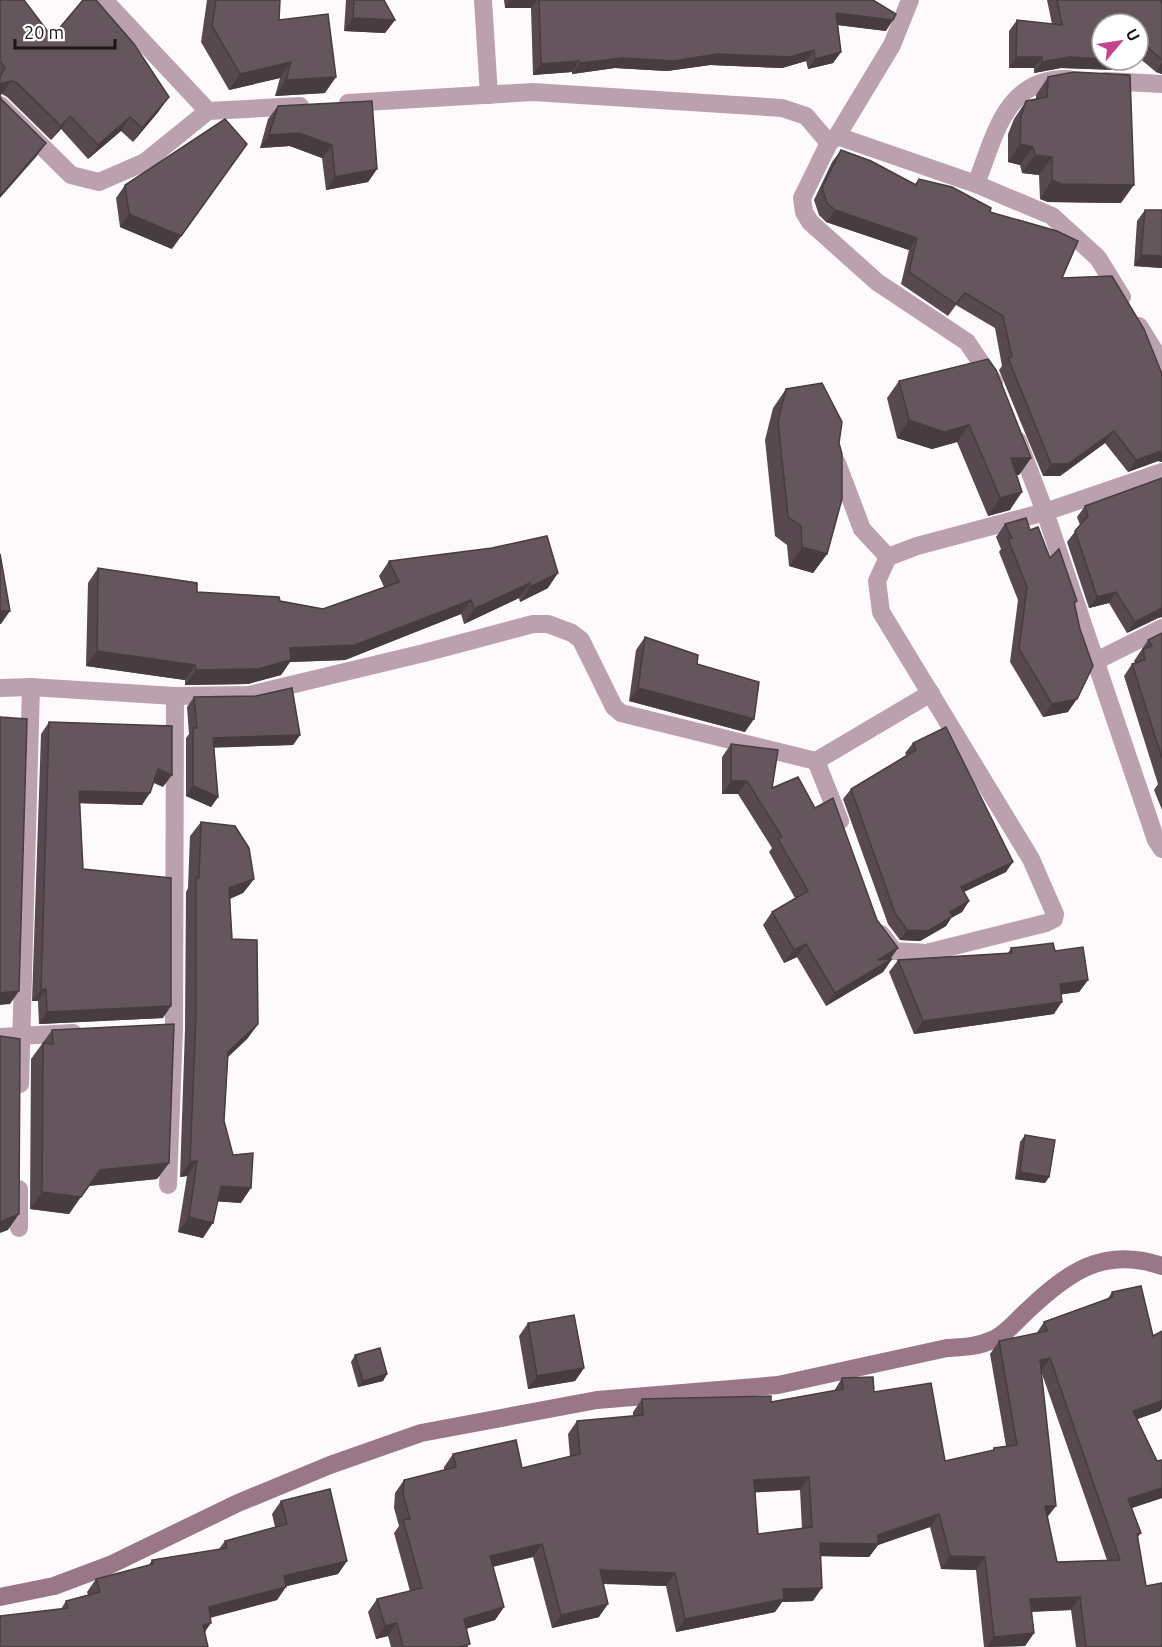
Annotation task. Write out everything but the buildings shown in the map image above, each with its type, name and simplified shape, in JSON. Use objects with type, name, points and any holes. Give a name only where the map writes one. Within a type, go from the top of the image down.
[{"type":"street","points":[[104,0],[208,111]]},
{"type":"street","points":[[483,0],[489,95]]},
{"type":"street","points":[[910,0],[892,45],[833,139],[802,198],[804,212],[810,222],[877,282],[968,342],[994,382],[1003,404]]},
{"type":"street","points":[[976,184],[1004,113],[1030,85],[1061,79],[1162,84]]},
{"type":"street","points":[[0,105],[71,175],[99,182],[145,162],[208,111],[532,92],[782,108],[806,116],[833,139],[976,184],[1052,216],[1098,258],[1162,363]]},
{"type":"street","points":[[1012,426],[1045,512],[1156,840],[1162,849]]},
{"type":"street","points":[[837,463],[862,529],[888,557]]},
{"type":"street","points":[[875,919],[886,942],[894,951],[905,954],[926,953],[1046,923],[1054,919],[1055,914],[1032,859],[881,612],[877,581],[888,557],[917,546],[1045,512],[1162,472]]},
{"type":"street","points":[[0,688],[31,687],[175,696],[249,695],[424,653],[493,633],[533,624],[548,624],[572,633],[581,640],[614,707],[621,713],[816,761],[931,693]]},
{"type":"street","points":[[1094,662],[1162,628]]},
{"type":"street","points":[[20,1103],[31,687]]},
{"type":"street","points":[[168,1185],[174,1029],[175,696]]},
{"type":"street","points":[[816,761],[846,835]]},
{"type":"street","points":[[150,1030],[174,1029]]},
{"type":"street","points":[[0,1037],[91,1032]]},
{"type":"street","points":[[19,1171],[19,1228]]},
{"type":"street","points":[[0,1597],[54,1586],[110,1565],[238,1503],[330,1465],[421,1433],[597,1400],[778,1385],[946,1348],[971,1347],[993,1340],[1067,1277],[1104,1260],[1139,1258],[1162,1266]]}]
